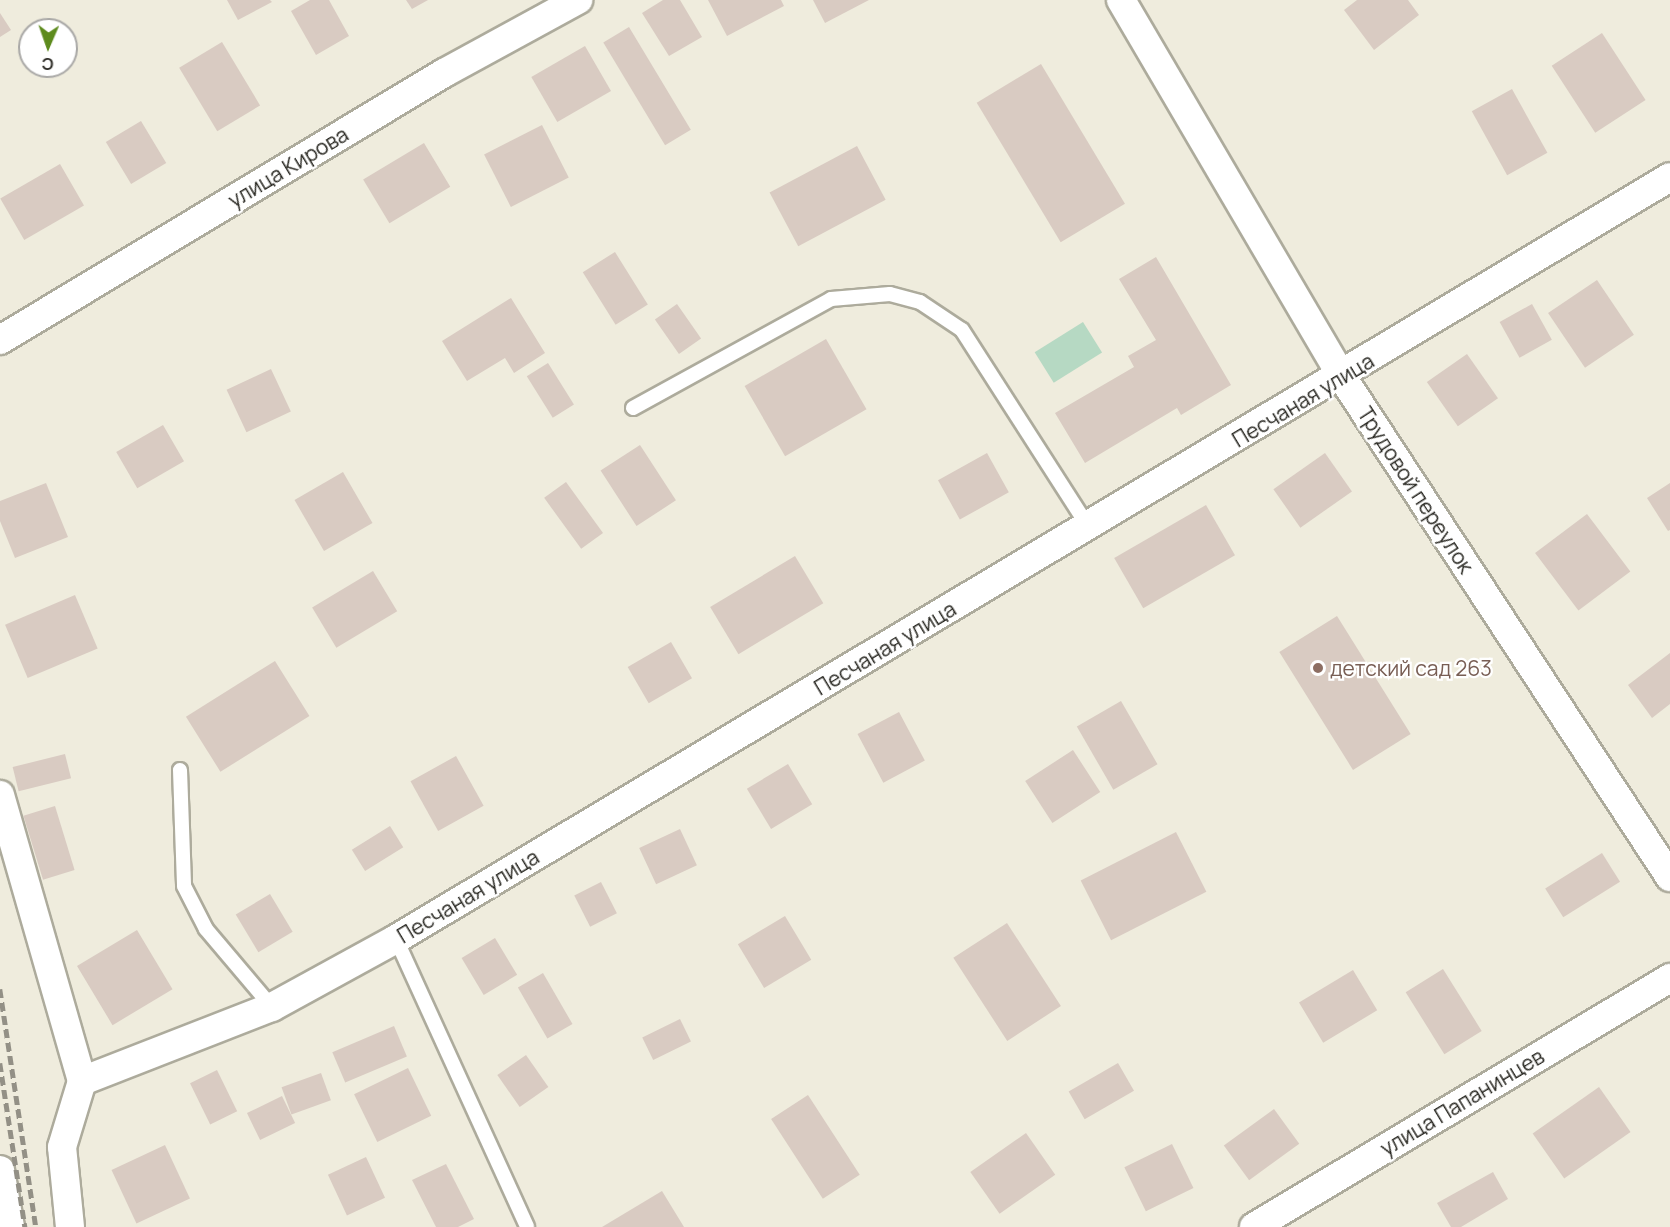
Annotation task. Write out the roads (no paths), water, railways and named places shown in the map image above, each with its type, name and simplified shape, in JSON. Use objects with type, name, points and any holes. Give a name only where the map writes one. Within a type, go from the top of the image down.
[{"type":"street","name":"улица Кирова","points":[[0,340],[444,73],[578,0]]},
{"type":"street","name":"Трудовой переулок","points":[[1120,0],[1342,377],[1670,877]]},
{"type":"street","name":"Песчаная улица","points":[[82,1082],[272,1007],[396,939],[1342,377],[1670,177]]},
{"type":"street","points":[[0,795],[82,1082],[62,1147],[70,1227]]},
{"type":"street","name":"улица Папанинцев","points":[[1254,1227],[1670,978]]},
{"type":"street","points":[[0,1170],[10,1227]]},
{"type":"lane","points":[[633,408],[810,308],[859,294],[890,294],[920,302],[962,330],[1089,528]]},
{"type":"lane","points":[[180,770],[184,886],[206,929],[272,1007]]},
{"type":"lane","points":[[396,939],[527,1227]]},
{"type":"railway","points":[[0,989],[36,1227]]},
{"type":"railway","points":[[0,1063],[25,1227]]},
{"type":"place","name":"детский сад 263","points":[[1318,668]]}]
